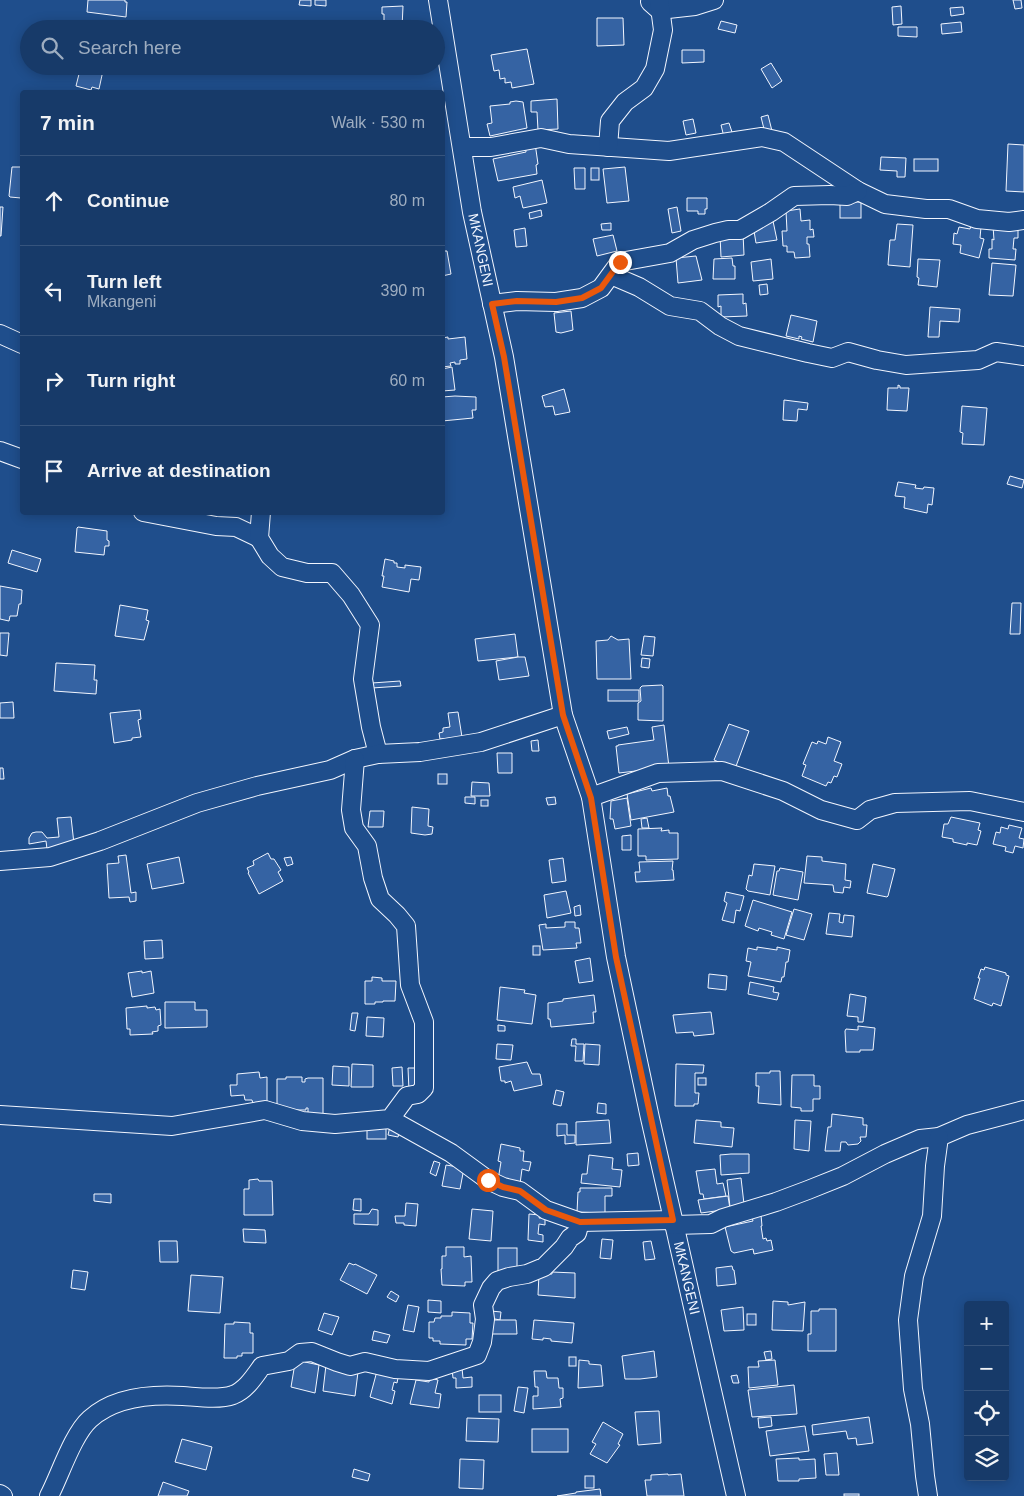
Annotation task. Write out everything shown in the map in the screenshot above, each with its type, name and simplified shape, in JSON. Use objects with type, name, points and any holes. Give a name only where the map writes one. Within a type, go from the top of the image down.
[{"type":"street","name":"MKANGENI","points":[[438,0],[441,20]]},
{"type":"street","points":[[608,147],[610,121],[624,102],[644,88],[655,69],[662,30],[655,3],[695,6],[714,0]]},
{"type":"street","name":"MKANGENI","points":[[445,43],[472,212],[504,357],[563,715],[591,798],[616,957],[736,1496]]},
{"type":"street","points":[[462,147],[491,147],[541,138],[569,144],[669,151],[762,137],[784,142],[858,191],[885,204],[926,209],[949,209],[977,219],[1009,222],[1024,220]]},
{"type":"street","points":[[492,304],[517,301],[556,302],[582,298],[601,288],[620,262],[670,253],[694,240],[715,232],[740,230],[794,196],[847,196],[858,191]]},
{"type":"street","points":[[611,275],[639,287],[670,306],[700,311],[720,326],[739,336],[832,358],[848,352],[906,365],[978,360],[996,352],[1024,356]]},
{"type":"street","points":[[0,334],[20,343]]},
{"type":"street","points":[[0,451],[20,458]]},
{"type":"street","points":[[159,515],[216,526],[236,527],[259,538],[270,556],[282,567],[307,573],[332,573],[351,596],[370,625],[363,679],[371,727],[378,754]]},
{"type":"street","points":[[259,538],[261,515]]},
{"type":"street","points":[[0,861],[50,857],[100,841],[197,803],[257,786],[330,770],[355,760],[378,754],[420,752],[481,742],[563,715]]},
{"type":"street","points":[[355,760],[351,810],[354,828],[367,846],[373,878],[380,899],[406,926],[410,985],[424,1022],[424,1088],[418,1094],[406,1096],[390,1119]]},
{"type":"street","points":[[591,798],[658,773],[722,771],[783,792],[821,810],[857,820],[870,810],[896,803],[970,801],[1022,807]]},
{"type":"street","points":[[0,1115],[172,1126],[265,1110],[302,1120],[336,1124],[390,1119],[451,1153],[488,1180],[503,1187],[520,1191],[546,1210],[580,1222],[711,1224],[723,1218],[776,1202],[843,1176],[885,1154],[920,1139],[939,1137],[966,1125],[1024,1110]]},
{"type":"street","points":[[928,1496],[924,1476],[920,1424],[913,1389],[908,1320],[914,1276],[932,1216],[939,1137]]},
{"type":"street","points":[[49,1496],[81,1430],[89,1419],[108,1405],[157,1395],[206,1398],[232,1395],[250,1383],[262,1366],[288,1361],[300,1353],[307,1352],[320,1354],[350,1366],[365,1362],[395,1369],[429,1371],[477,1355],[482,1342],[485,1319],[483,1305],[491,1288],[497,1281],[528,1274],[544,1267],[576,1233],[580,1222]]},
{"type":"building","points":[[88,0],[125,0],[127,2],[126,17],[87,12]]},
{"type":"building","points":[[300,0],[311,0],[311,6],[299,5]]},
{"type":"building","points":[[315,0],[326,0],[326,6],[315,5]]},
{"type":"building","points":[[1013,0],[1021,0],[1022,8],[1015,9]]},
{"type":"building","points":[[403,6],[402,20],[384,20],[382,7]]},
{"type":"building","points":[[901,6],[902,24],[893,25],[892,7]]},
{"type":"building","points":[[963,7],[964,14],[951,16],[950,8]]},
{"type":"building","points":[[597,18],[623,18],[624,45],[597,46]]},
{"type":"building","points":[[721,21],[737,25],[735,33],[718,29]]},
{"type":"building","points":[[961,22],[962,32],[942,34],[941,24]]},
{"type":"building","points":[[898,27],[917,27],[917,37],[898,36]]},
{"type":"building","points":[[527,49],[534,84],[512,88],[511,82],[505,83],[505,78],[500,79],[499,70],[494,71],[491,55]]},
{"type":"building","points":[[682,50],[704,50],[704,62],[682,63]]},
{"type":"building","points":[[771,63],[782,81],[772,88],[761,69]]},
{"type":"building","points":[[79,75],[102,75],[99,89],[92,87],[91,90],[76,86]]},
{"type":"building","points":[[557,99],[558,129],[538,130],[537,112],[531,112],[531,101]]},
{"type":"building","points":[[510,102],[523,102],[527,128],[490,136],[487,124],[492,123],[490,106],[510,104]]},
{"type":"building","points":[[768,115],[773,135],[766,137],[761,117]]},
{"type":"building","points":[[693,119],[696,133],[686,135],[683,121]]},
{"type":"building","points":[[729,123],[733,135],[724,137],[721,125]]},
{"type":"building","points":[[535,143],[538,164],[536,165],[537,174],[498,181],[493,159],[526,152],[525,144]]},
{"type":"building","points":[[1008,144],[1024,145],[1024,192],[1006,191]]},
{"type":"building","points":[[881,157],[906,158],[905,177],[897,177],[897,171],[880,170]]},
{"type":"building","points":[[914,159],[938,159],[938,171],[914,171]]},
{"type":"building","points":[[12,167],[20,167],[20,198],[9,196]]},
{"type":"building","points":[[625,167],[629,201],[607,203],[603,169]]},
{"type":"building","points":[[574,168],[585,168],[585,189],[575,189]]},
{"type":"building","points":[[591,168],[599,168],[599,180],[591,180]]},
{"type":"building","points":[[542,180],[547,203],[523,208],[520,196],[515,198],[513,187]]},
{"type":"building","points":[[687,198],[707,198],[705,214],[698,214],[698,211],[687,211]]},
{"type":"building","points":[[840,202],[861,202],[861,218],[840,218]]},
{"type":"building","points":[[0,207],[3,207],[1,236],[0,236]]},
{"type":"building","points":[[677,207],[681,231],[672,233],[668,209]]},
{"type":"building","points":[[800,209],[801,221],[810,220],[810,230],[813,229],[814,237],[807,237],[810,257],[795,258],[794,252],[787,252],[787,246],[783,246],[782,231],[787,231],[786,211]]},
{"type":"building","points":[[541,210],[542,216],[530,219],[529,213]]},
{"type":"building","points":[[773,221],[777,240],[756,243],[753,225]]},
{"type":"building","points":[[611,223],[611,230],[602,230],[601,224]]},
{"type":"building","points":[[897,224],[913,225],[910,267],[888,265],[890,240],[895,240]]},
{"type":"building","points":[[971,225],[981,227],[980,238],[984,239],[979,258],[960,253],[961,245],[953,244],[954,233],[957,234],[959,227],[970,229]]},
{"type":"building","points":[[993,226],[1018,228],[1018,238],[1014,238],[1015,260],[989,258],[989,249],[992,249],[992,239],[994,240]]},
{"type":"building","points":[[525,228],[527,246],[516,247],[514,230]]},
{"type":"building","points":[[743,233],[744,255],[721,257],[720,235]]},
{"type":"building","points":[[613,235],[617,251],[597,256],[593,239]]},
{"type":"building","points":[[445,251],[447,251],[451,274],[445,275]]},
{"type":"building","points":[[696,256],[702,280],[678,283],[676,258]]},
{"type":"building","points":[[732,258],[733,266],[735,266],[735,279],[713,279],[714,259]]},
{"type":"building","points":[[771,259],[773,279],[753,281],[751,262]]},
{"type":"building","points":[[918,259],[940,260],[937,287],[918,285]]},
{"type":"building","points":[[992,263],[1016,265],[1013,296],[989,295]]},
{"type":"building","points":[[767,284],[768,294],[760,295],[759,285]]},
{"type":"building","points":[[743,294],[743,304],[746,303],[747,316],[721,317],[721,306],[718,307],[718,295]]},
{"type":"building","points":[[930,307],[960,309],[959,322],[940,321],[939,337],[928,337]]},
{"type":"building","points":[[571,311],[573,330],[561,333],[556,332],[554,313]]},
{"type":"building","points":[[791,315],[817,321],[813,342],[801,339],[802,337],[799,336],[799,339],[786,336]]},
{"type":"building","points":[[448,337],[448,339],[465,337],[467,359],[460,360],[460,364],[455,364],[455,362],[450,363],[451,366],[445,367],[445,338]]},
{"type":"building","points":[[452,367],[455,390],[445,391],[445,368]]},
{"type":"building","points":[[898,385],[900,388],[909,388],[907,411],[887,410],[888,388],[898,388]]},
{"type":"building","points":[[564,389],[570,412],[555,415],[553,406],[545,407],[542,396]]},
{"type":"building","points":[[445,397],[476,397],[476,410],[472,410],[473,418],[445,421]]},
{"type":"building","points":[[784,400],[808,403],[807,410],[798,409],[797,421],[783,420]]},
{"type":"building","points":[[962,406],[987,408],[984,445],[962,444],[963,433],[960,432]]},
{"type":"building","points":[[1010,476],[1024,480],[1022,488],[1007,484]]},
{"type":"building","points":[[898,482],[916,485],[915,488],[934,488],[932,505],[928,504],[927,513],[904,508],[905,497],[895,496]]},
{"type":"building","points":[[78,527],[107,531],[109,546],[105,546],[104,555],[75,552]]},
{"type":"building","points":[[12,550],[41,559],[37,572],[8,563]]},
{"type":"building","points":[[385,559],[397,563],[397,567],[405,568],[405,565],[421,567],[419,580],[411,579],[409,592],[382,587]]},
{"type":"building","points":[[0,586],[22,590],[21,604],[19,604],[17,616],[10,616],[9,621],[0,619]]},
{"type":"building","points":[[1012,603],[1021,603],[1020,634],[1010,634]]},
{"type":"building","points":[[120,605],[148,610],[146,620],[149,621],[144,640],[115,636]]},
{"type":"building","points":[[0,633],[9,633],[7,656],[0,655]]},
{"type":"building","points":[[515,634],[518,657],[478,661],[475,639]]},
{"type":"building","points":[[611,636],[618,640],[629,639],[631,679],[597,679],[596,641],[608,640]]},
{"type":"building","points":[[644,636],[655,637],[653,656],[641,655]]},
{"type":"building","points":[[525,657],[529,676],[499,680],[496,661]]},
{"type":"building","points":[[642,658],[650,659],[649,668],[641,667]]},
{"type":"building","points":[[56,663],[95,665],[94,680],[97,680],[96,694],[54,691]]},
{"type":"building","points":[[400,681],[401,686],[372,688],[372,683]]},
{"type":"building","points":[[662,685],[663,721],[638,720],[638,703],[641,701],[640,688],[642,686]]},
{"type":"building","points":[[608,690],[639,690],[639,701],[608,701]]},
{"type":"building","points":[[13,702],[14,718],[0,718],[0,703]]},
{"type":"building","points":[[140,710],[141,719],[138,720],[141,737],[114,743],[110,713]]},
{"type":"building","points":[[458,712],[462,737],[440,739],[439,733],[443,732],[443,728],[450,727],[448,713]]},
{"type":"building","points":[[729,724],[749,731],[735,769],[714,760]]},
{"type":"building","points":[[664,725],[669,767],[619,773],[616,746],[654,740],[652,727]]},
{"type":"building","points":[[627,727],[629,734],[609,739],[607,731]]},
{"type":"building","points":[[828,737],[841,742],[834,761],[842,764],[837,777],[834,776],[831,783],[828,782],[826,786],[802,776],[806,765],[803,764],[812,742],[817,744],[818,741],[826,744]]},
{"type":"building","points":[[538,740],[539,751],[532,751],[531,741]]},
{"type":"building","points":[[497,753],[512,753],[512,773],[498,773]]},
{"type":"building","points":[[0,768],[3,768],[4,779],[0,779]]},
{"type":"building","points":[[438,774],[447,774],[447,784],[438,784]]},
{"type":"building","points":[[472,782],[489,783],[490,796],[471,796]]},
{"type":"building","points":[[651,788],[652,791],[667,788],[674,812],[631,820],[627,794]]},
{"type":"building","points":[[465,797],[475,797],[475,804],[465,803]]},
{"type":"building","points":[[555,797],[556,804],[548,805],[546,798]]},
{"type":"building","points":[[627,798],[631,826],[615,829],[613,819],[610,819],[611,801]]},
{"type":"building","points":[[481,800],[488,800],[488,806],[481,806]]},
{"type":"building","points":[[412,807],[429,809],[428,826],[433,827],[432,834],[411,833]]},
{"type":"building","points":[[370,811],[384,811],[383,827],[368,827]]},
{"type":"building","points":[[71,817],[74,844],[47,849],[46,841],[29,844],[29,838],[32,833],[36,832],[42,832],[47,838],[59,837],[57,818]]},
{"type":"building","points":[[951,817],[980,823],[978,830],[981,831],[977,845],[953,842],[953,839],[942,837],[944,824],[948,824]]},
{"type":"building","points":[[647,818],[649,828],[642,828],[641,819]]},
{"type":"building","points":[[1009,825],[1022,828],[1019,838],[1024,839],[1023,848],[1015,846],[1013,853],[1005,851],[1006,847],[993,844],[996,832],[1000,833],[1001,827],[1008,829]]},
{"type":"building","points":[[662,828],[661,831],[669,830],[669,833],[678,833],[678,859],[646,860],[646,856],[638,856],[638,829]]},
{"type":"building","points":[[631,835],[631,850],[622,850],[622,836]]},
{"type":"building","points":[[268,853],[281,870],[278,872],[283,881],[259,894],[247,868],[254,865],[253,861]]},
{"type":"building","points":[[126,855],[131,893],[136,892],[136,901],[130,902],[129,897],[109,898],[107,864],[119,863],[118,856]]},
{"type":"building","points":[[807,856],[822,857],[822,861],[846,864],[845,880],[851,881],[850,888],[844,887],[843,893],[834,892],[833,885],[804,883]]},
{"type":"building","points":[[179,857],[184,883],[152,889],[147,864]]},
{"type":"building","points":[[291,857],[293,864],[287,866],[284,858]]},
{"type":"building","points":[[563,858],[566,881],[552,883],[549,860]]},
{"type":"building","points":[[673,861],[674,880],[636,882],[635,872],[640,872],[639,862]]},
{"type":"building","points":[[754,864],[775,866],[770,895],[746,889],[749,875],[752,876]]},
{"type":"building","points":[[873,864],[895,869],[887,897],[867,893]]},
{"type":"building","points":[[780,868],[803,872],[798,900],[773,895],[777,871]]},
{"type":"building","points":[[566,891],[571,913],[547,918],[544,895]]},
{"type":"building","points":[[726,892],[744,896],[740,911],[736,910],[734,923],[722,920],[727,903],[724,901]]},
{"type":"building","points":[[753,900],[792,912],[784,939],[771,935],[772,932],[759,928],[758,931],[745,926]]},
{"type":"building","points":[[580,905],[581,915],[575,916],[574,907]]},
{"type":"building","points":[[794,909],[812,914],[804,940],[786,935]]},
{"type":"building","points":[[829,913],[840,914],[839,922],[843,923],[844,915],[854,916],[852,937],[826,934]]},
{"type":"building","points":[[565,922],[575,922],[575,928],[579,928],[581,943],[576,943],[577,948],[543,950],[539,925],[546,924],[546,928],[565,927]]},
{"type":"building","points":[[162,940],[163,958],[145,959],[144,941]]},
{"type":"building","points":[[533,946],[540,946],[540,955],[533,955]]},
{"type":"building","points":[[757,947],[777,950],[777,947],[790,950],[784,977],[782,977],[781,982],[748,976],[751,962],[746,961],[748,948],[757,950]]},
{"type":"building","points":[[590,958],[593,981],[579,983],[575,961]]},
{"type":"building","points":[[985,967],[1006,973],[1009,976],[1001,1006],[993,1003],[992,1006],[974,999],[981,969],[984,970]]},
{"type":"building","points":[[142,971],[142,973],[151,971],[154,993],[132,997],[128,973]]},
{"type":"building","points":[[709,974],[727,976],[726,990],[708,988]]},
{"type":"building","points":[[372,977],[382,978],[382,981],[396,981],[395,1001],[365,1004],[365,981],[372,981]]},
{"type":"building","points":[[750,982],[774,987],[773,992],[779,993],[777,1000],[748,994]]},
{"type":"building","points":[[500,987],[525,990],[524,993],[536,995],[532,1024],[497,1020]]},
{"type":"building","points":[[850,994],[866,997],[863,1022],[858,1022],[858,1017],[847,1016]]},
{"type":"building","points":[[594,995],[596,1012],[593,1012],[594,1023],[551,1027],[550,1019],[548,1019],[548,1003]]},
{"type":"building","points":[[165,1002],[195,1002],[195,1010],[207,1010],[207,1027],[165,1028]]},
{"type":"building","points":[[147,1006],[147,1008],[155,1007],[156,1010],[160,1009],[161,1025],[158,1026],[158,1031],[152,1032],[153,1034],[130,1035],[130,1029],[127,1029],[126,1008]]},
{"type":"building","points":[[711,1012],[714,1034],[694,1036],[693,1032],[676,1033],[673,1015]]},
{"type":"building","points":[[352,1013],[358,1013],[355,1031],[350,1030]]},
{"type":"building","points":[[367,1017],[384,1018],[383,1037],[366,1036]]},
{"type":"building","points":[[498,1025],[505,1026],[505,1031],[498,1031]]},
{"type":"building","points":[[858,1026],[875,1028],[873,1050],[846,1052],[845,1031],[846,1029],[858,1030]]},
{"type":"building","points":[[572,1039],[576,1039],[576,1044],[584,1044],[583,1061],[575,1061],[576,1046],[571,1046]]},
{"type":"building","points":[[497,1044],[513,1045],[511,1060],[496,1059]]},
{"type":"building","points":[[585,1044],[600,1045],[599,1065],[584,1064]]},
{"type":"building","points":[[527,1062],[532,1074],[540,1074],[542,1085],[514,1091],[511,1081],[505,1083],[505,1081],[501,1081],[499,1067]]},
{"type":"building","points":[[352,1064],[373,1065],[373,1087],[351,1087]]},
{"type":"building","points":[[676,1064],[704,1065],[703,1073],[695,1073],[695,1093],[699,1093],[698,1104],[694,1104],[694,1106],[675,1106]]},
{"type":"building","points":[[333,1066],[349,1067],[349,1086],[332,1085]]},
{"type":"building","points":[[402,1067],[403,1086],[393,1086],[392,1068]]},
{"type":"building","points":[[408,1068],[415,1068],[417,1090],[409,1091]]},
{"type":"building","points":[[770,1071],[780,1071],[781,1105],[758,1103],[759,1086],[756,1086],[756,1073],[770,1073]]},
{"type":"building","points":[[259,1072],[260,1078],[267,1077],[267,1104],[253,1104],[252,1100],[245,1100],[244,1095],[231,1096],[230,1085],[237,1085],[237,1074]]},
{"type":"building","points":[[792,1075],[814,1075],[814,1086],[820,1086],[820,1099],[813,1099],[813,1111],[801,1111],[801,1108],[791,1107]]},
{"type":"building","points":[[286,1077],[302,1077],[302,1082],[305,1082],[305,1079],[308,1078],[323,1078],[323,1115],[308,1114],[308,1108],[306,1110],[287,1110],[277,1108],[277,1079],[286,1079]]},
{"type":"building","points":[[698,1078],[706,1078],[706,1085],[698,1085]]},
{"type":"building","points":[[556,1090],[564,1092],[561,1106],[553,1104]]},
{"type":"building","points":[[598,1103],[606,1104],[606,1114],[597,1113]]},
{"type":"building","points":[[832,1114],[863,1118],[863,1125],[867,1125],[866,1137],[860,1137],[861,1141],[858,1144],[848,1145],[846,1142],[841,1142],[840,1151],[825,1151],[828,1127],[831,1127]]},
{"type":"building","points":[[609,1120],[611,1143],[576,1145],[576,1122]]},
{"type":"building","points":[[696,1120],[721,1122],[721,1127],[734,1128],[732,1147],[694,1143]]},
{"type":"building","points":[[795,1120],[811,1121],[809,1151],[794,1149]]},
{"type":"building","points":[[557,1124],[567,1124],[567,1135],[575,1135],[575,1143],[565,1144],[565,1135],[557,1136]]},
{"type":"building","points":[[367,1126],[386,1126],[386,1139],[367,1139]]},
{"type":"building","points":[[390,1126],[400,1129],[398,1137],[388,1135]]},
{"type":"building","points":[[501,1144],[520,1148],[520,1151],[524,1151],[523,1161],[531,1162],[529,1171],[522,1169],[520,1184],[498,1180],[501,1162],[498,1161]]},
{"type":"building","points":[[638,1153],[639,1165],[628,1166],[627,1154]]},
{"type":"building","points":[[749,1154],[749,1173],[721,1175],[720,1155]]},
{"type":"building","points":[[589,1155],[613,1158],[612,1169],[622,1170],[620,1187],[581,1183],[582,1174],[587,1174]]},
{"type":"building","points":[[434,1161],[440,1163],[436,1176],[430,1173]]},
{"type":"building","points":[[446,1165],[464,1168],[460,1189],[442,1186]]},
{"type":"building","points":[[715,1169],[717,1184],[723,1183],[726,1196],[704,1199],[703,1194],[700,1194],[696,1171]]},
{"type":"building","points":[[741,1178],[744,1204],[730,1207],[727,1180]]},
{"type":"building","points":[[258,1179],[259,1181],[272,1181],[273,1215],[244,1215],[244,1189],[249,1189],[249,1180]]},
{"type":"building","points":[[580,1188],[612,1188],[612,1196],[605,1196],[605,1213],[577,1212]]},
{"type":"building","points":[[94,1194],[111,1194],[111,1203],[94,1201]]},
{"type":"building","points":[[728,1196],[730,1209],[701,1213],[698,1200]]},
{"type":"building","points":[[354,1199],[361,1199],[361,1211],[353,1210]]},
{"type":"building","points":[[406,1203],[418,1204],[416,1226],[396,1223],[395,1216],[405,1216]]},
{"type":"building","points":[[372,1209],[378,1210],[378,1225],[354,1224],[354,1214],[369,1214]]},
{"type":"building","points":[[472,1209],[493,1211],[491,1241],[469,1239]]},
{"type":"building","points":[[529,1214],[540,1215],[539,1218],[545,1218],[545,1225],[539,1224],[538,1234],[543,1235],[543,1242],[528,1240]]},
{"type":"building","points":[[761,1215],[763,1239],[771,1240],[773,1250],[754,1254],[753,1249],[734,1253],[731,1251],[725,1227],[753,1221],[752,1217]]},
{"type":"building","points":[[243,1229],[265,1230],[266,1243],[244,1242]]},
{"type":"building","points":[[602,1239],[613,1240],[611,1259],[600,1258]]},
{"type":"building","points":[[159,1241],[177,1241],[178,1262],[160,1262]]},
{"type":"building","points":[[651,1241],[655,1259],[645,1260],[643,1242]]},
{"type":"building","points":[[446,1247],[464,1247],[464,1257],[471,1256],[472,1282],[465,1282],[465,1286],[442,1285],[442,1256],[446,1256]]},
{"type":"building","points":[[498,1248],[517,1248],[517,1271],[498,1271]]},
{"type":"building","points":[[349,1263],[377,1275],[367,1294],[340,1280]]},
{"type":"building","points":[[732,1266],[736,1284],[717,1286],[716,1268]]},
{"type":"building","points":[[73,1270],[88,1272],[85,1290],[71,1288]]},
{"type":"building","points":[[552,1272],[575,1273],[575,1298],[538,1295],[539,1274],[552,1274]]},
{"type":"building","points":[[191,1275],[223,1277],[220,1313],[188,1311]]},
{"type":"building","points":[[391,1291],[399,1296],[396,1302],[387,1297]]},
{"type":"building","points":[[428,1300],[441,1301],[441,1313],[428,1312]]},
{"type":"building","points":[[773,1301],[788,1302],[788,1305],[805,1302],[803,1331],[772,1330]]},
{"type":"building","points":[[408,1305],[419,1307],[414,1332],[403,1330]]},
{"type":"building","points":[[743,1307],[744,1330],[724,1331],[721,1310]]},
{"type":"building","points":[[819,1309],[836,1309],[836,1351],[808,1351],[808,1334],[811,1334],[811,1311],[819,1311]]},
{"type":"building","points":[[491,1311],[501,1312],[500,1320],[490,1318]]},
{"type":"building","points":[[452,1312],[470,1313],[470,1323],[473,1323],[472,1339],[466,1339],[466,1345],[440,1344],[440,1341],[433,1341],[433,1338],[429,1338],[429,1322],[434,1322],[435,1318],[441,1318],[441,1316],[452,1316]]},
{"type":"building","points":[[324,1313],[339,1317],[332,1335],[318,1330]]},
{"type":"building","points":[[747,1314],[756,1314],[756,1325],[747,1325]]},
{"type":"building","points":[[490,1320],[516,1320],[517,1334],[490,1334]]},
{"type":"building","points":[[534,1320],[574,1323],[572,1343],[551,1341],[551,1339],[543,1338],[543,1340],[532,1339]]},
{"type":"building","points":[[234,1322],[250,1323],[250,1333],[253,1333],[253,1353],[242,1353],[242,1356],[237,1356],[237,1358],[224,1358],[225,1324],[234,1324]]},
{"type":"building","points":[[374,1331],[390,1335],[387,1343],[372,1340]]},
{"type":"building","points":[[654,1351],[657,1377],[625,1379],[622,1356]]},
{"type":"building","points":[[771,1351],[772,1359],[766,1360],[764,1352]]},
{"type":"building","points":[[296,1357],[306,1359],[305,1362],[319,1365],[315,1393],[291,1387]]},
{"type":"building","points":[[569,1357],[576,1357],[576,1366],[569,1366]]},
{"type":"building","points":[[579,1360],[589,1361],[589,1364],[601,1365],[603,1386],[578,1388]]},
{"type":"building","points":[[775,1360],[778,1385],[749,1388],[748,1367],[759,1367],[758,1361]]},
{"type":"building","points":[[326,1365],[358,1372],[355,1396],[323,1391]]},
{"type":"building","points":[[462,1368],[463,1378],[472,1377],[472,1387],[456,1388],[456,1378],[453,1378],[452,1369]]},
{"type":"building","points":[[377,1371],[399,1373],[397,1383],[394,1382],[392,1390],[395,1391],[392,1404],[370,1397]]},
{"type":"building","points":[[534,1371],[546,1371],[547,1378],[558,1378],[559,1388],[563,1388],[563,1398],[560,1399],[561,1407],[533,1409],[533,1396],[538,1396],[538,1387],[535,1387]]},
{"type":"building","points":[[737,1375],[739,1383],[733,1383],[731,1376]]},
{"type":"building","points":[[430,1378],[438,1380],[435,1393],[441,1394],[439,1408],[410,1404],[416,1380],[429,1382]]},
{"type":"building","points":[[794,1385],[797,1414],[752,1417],[748,1390]]},
{"type":"building","points":[[518,1387],[528,1388],[524,1413],[514,1411]]},
{"type":"building","points":[[479,1395],[501,1395],[501,1412],[479,1412]]},
{"type":"building","points":[[659,1411],[661,1443],[638,1445],[635,1412]]},
{"type":"building","points":[[771,1417],[772,1426],[759,1428],[758,1418]]},
{"type":"building","points":[[869,1417],[873,1443],[857,1445],[856,1438],[848,1439],[846,1431],[813,1435],[812,1425]]},
{"type":"building","points":[[467,1418],[499,1419],[498,1442],[466,1441]]},
{"type":"building","points":[[603,1422],[623,1434],[618,1444],[620,1445],[607,1463],[590,1454],[596,1444],[592,1442]]},
{"type":"building","points":[[805,1426],[809,1451],[770,1456],[766,1431]]},
{"type":"building","points":[[532,1429],[568,1429],[568,1452],[532,1452]]},
{"type":"building","points":[[182,1439],[212,1447],[206,1470],[175,1462]]},
{"type":"building","points":[[837,1453],[839,1475],[826,1475],[824,1454]]},
{"type":"building","points":[[799,1458],[799,1460],[815,1459],[816,1478],[799,1479],[799,1481],[778,1481],[776,1459]]},
{"type":"building","points":[[460,1459],[484,1460],[483,1489],[459,1488]]},
{"type":"building","points":[[354,1469],[370,1474],[368,1481],[352,1477]]},
{"type":"building","points":[[681,1474],[684,1496],[647,1496],[645,1480],[651,1480],[651,1475]]},
{"type":"building","points":[[585,1476],[594,1476],[594,1488],[585,1488]]},
{"type":"building","points":[[163,1482],[189,1491],[187,1496],[158,1496]]},
{"type":"building","points":[[600,1489],[601,1496],[557,1496],[576,1492]]},
{"type":"building","points":[[844,1494],[859,1494],[859,1496],[844,1496]]},
{"type":"route","points":[[488,1180],[503,1187],[520,1191],[546,1210],[580,1222],[673,1220],[616,957],[591,798],[563,715],[504,357],[492,304],[517,301],[556,302],[582,298],[601,288],[620,262]]}]
